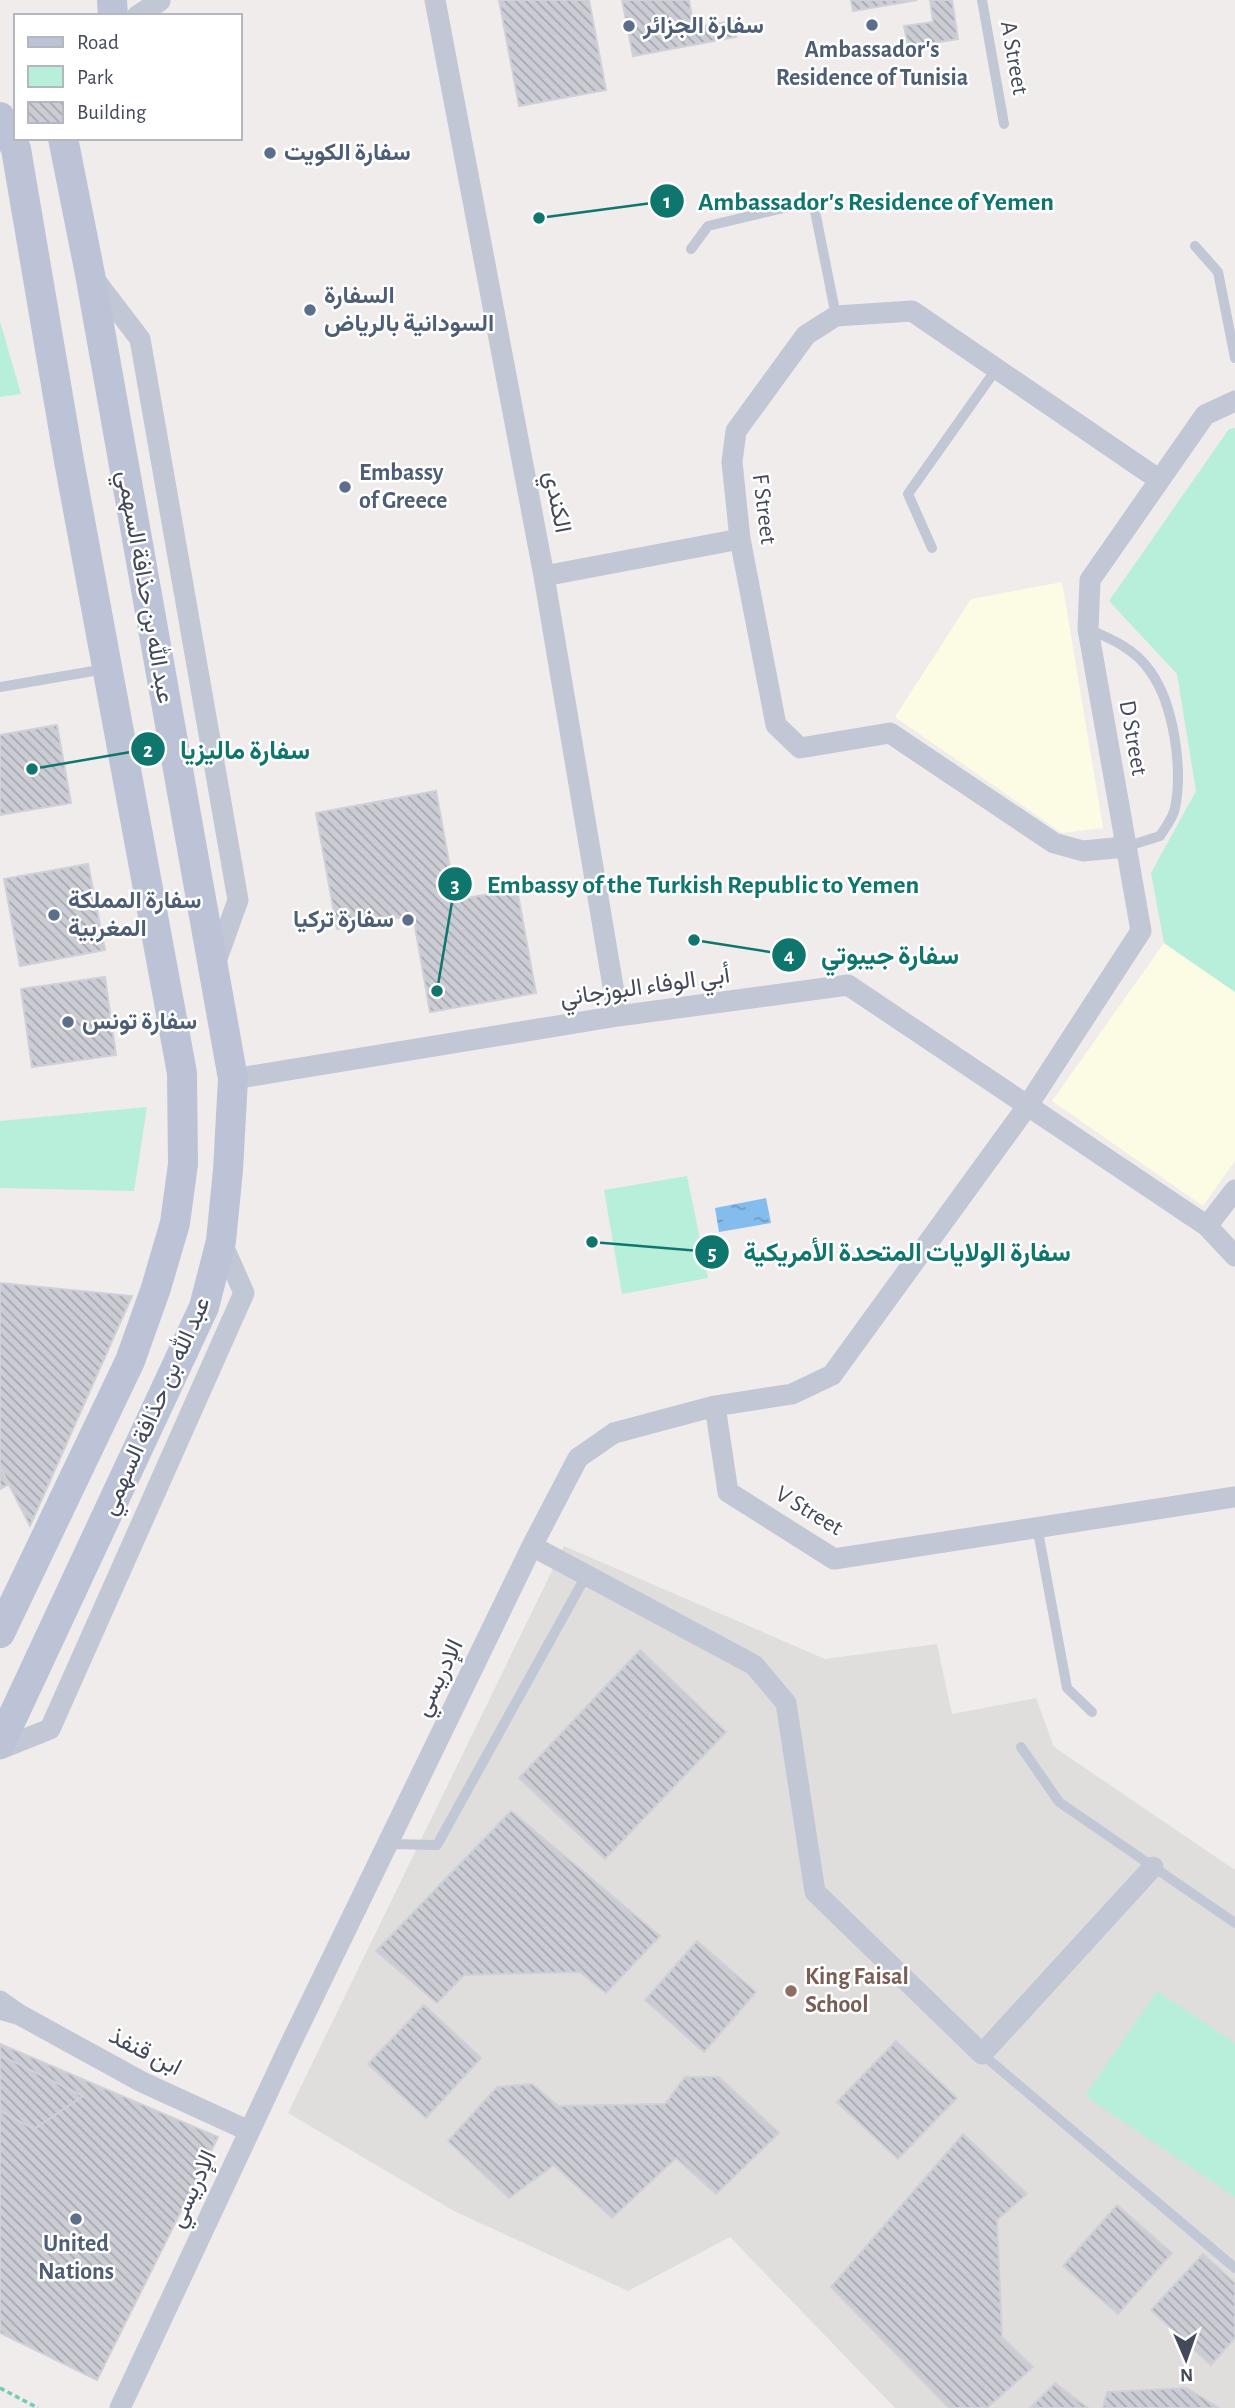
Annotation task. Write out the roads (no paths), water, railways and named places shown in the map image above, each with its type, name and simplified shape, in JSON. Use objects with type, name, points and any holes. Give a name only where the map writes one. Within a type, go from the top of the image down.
[{"type":"street","points":[[140,14],[161,0]]},
{"type":"street","name":"الكندي","points":[[435,0],[544,576],[618,1016]]},
{"type":"street","name":"عبد الله بن حذافة السهمي","points":[[0,117],[16,149],[69,461],[182,1073],[183,1164],[175,1223],[130,1361],[0,1633]]},
{"type":"street","name":"عبد الله بن حذافة السهمي","points":[[0,1747],[204,1307],[221,1241],[233,1079],[90,274],[63,140]]},
{"type":"street","name":"F Street","points":[[1125,847],[1083,851],[1054,843],[890,733],[800,747],[776,725],[740,539],[732,462],[736,431],[806,335],[836,316],[912,311],[1158,479]]},
{"type":"street","name":"D Street","points":[[989,1159],[1028,1105],[1141,931],[1087,629],[1090,580],[1205,415],[1235,401]]},
{"type":"street","points":[[544,576],[740,539]]},
{"type":"street","name":"أبي الوفاء البوزجاني","points":[[233,1079],[618,1016],[848,985],[1207,1226],[1235,1256]]},
{"type":"street","name":"الإدريسي","points":[[120,2408],[249,2131],[532,1546],[578,1458],[614,1433],[715,1406],[792,1394],[832,1376],[989,1159]]},
{"type":"street","points":[[1207,1226],[1235,1190]]},
{"type":"street","name":"V Street","points":[[715,1406],[728,1492],[834,1559],[1235,1497]]},
{"type":"street","points":[[532,1546],[754,1665],[786,1703],[815,1892],[982,2054],[1153,1867]]},
{"type":"street","name":"ابن قنفذ","points":[[0,2001],[10,2012],[142,2082],[249,2131]]},
{"type":"lane","name":"A Street","points":[[982,0],[1004,124]]},
{"type":"lane","points":[[691,249],[708,226],[813,201],[836,316]]},
{"type":"lane","points":[[1195,246],[1218,272],[1235,358]]},
{"type":"lane","points":[[932,548],[908,494],[996,368]]},
{"type":"lane","points":[[1087,629],[1124,645],[1150,671],[1167,705],[1177,760],[1179,773],[1175,811],[1160,836],[1125,847]]},
{"type":"lane","points":[[0,687],[108,668]]},
{"type":"lane","points":[[1037,1526],[1067,1688],[1093,1712]]},
{"type":"lane","points":[[388,1844],[437,1844],[587,1574]]},
{"type":"lane","points":[[1021,1747],[1059,1802],[1235,1923]]},
{"type":"lane","points":[[982,2054],[1235,2268]]},
{"type":"water","points":[[766,1198],[771,1223],[719,1232],[715,1208]]},
{"type":"place","name":"Ambassador's Residence of Tunisia","points":[[872,25]]},
{"type":"place","name":"سفارة الجزائر","points":[[629,26]]},
{"type":"place","name":"سفارة الكويت","points":[[270,153]]},
{"type":"place","name":"Ambassador's Residence of Yemen","points":[[539,218]]},
{"type":"place","name":"السفارة السودانية بالرياض","points":[[310,310]]},
{"type":"place","name":"Embassy of Greece","points":[[345,487]]},
{"type":"place","name":"سفارة ماليزيا","points":[[32,769]]},
{"type":"place","name":"سفارة المملكة المغربية","points":[[54,915]]},
{"type":"place","name":"سفارة تركيا","points":[[408,920]]},
{"type":"place","name":"سفارة جيبوتي","points":[[694,940]]},
{"type":"place","name":"Embassy of the Turkish Republic to Yemen","points":[[437,991]]},
{"type":"place","name":"سفارة تونس","points":[[68,1022]]},
{"type":"place","name":"سفارة الولايات المتحدة الأمريكية","points":[[592,1242]]},
{"type":"place","name":"King Faisal School","points":[[791,1991]]},
{"type":"place","name":"United Nations","points":[[76,2219]]}]
